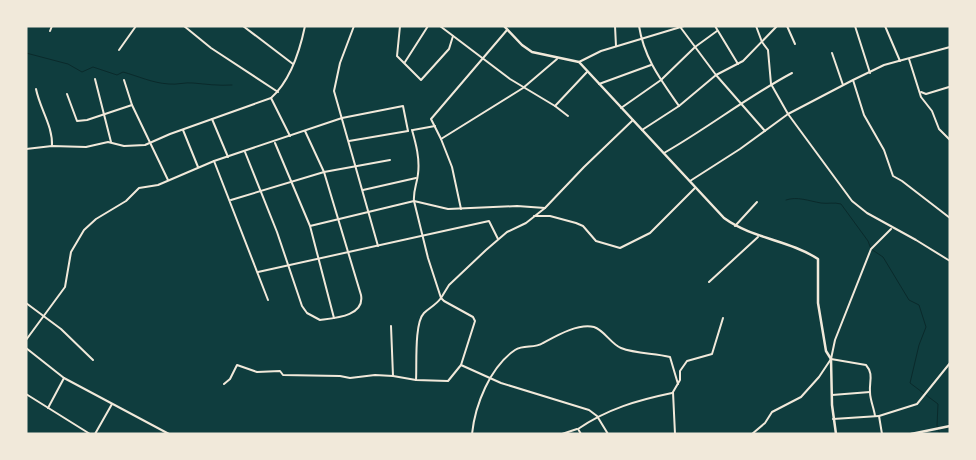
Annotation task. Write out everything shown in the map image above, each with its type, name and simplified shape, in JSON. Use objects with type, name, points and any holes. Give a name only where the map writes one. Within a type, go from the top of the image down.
[{"type":"street","points":[[50,31],[52,26]]},
{"type":"street","points":[[119,50],[136,26]]},
{"type":"street","points":[[184,26],[211,48],[278,92]]},
{"type":"street","points":[[243,26],[293,64]]},
{"type":"street","points":[[26,149],[52,146],[82,148],[102,142],[130,146],[151,143],[272,98],[278,92],[293,64],[305,26]]},
{"type":"street","points":[[354,26],[340,63],[334,91],[378,246]]},
{"type":"street","points":[[400,26],[396,56],[405,62],[407,68],[423,80],[449,49],[453,36]]},
{"type":"street","points":[[405,62],[428,26]]},
{"type":"street","points":[[440,26],[523,88],[555,106],[568,116]]},
{"type":"street","points":[[504,26],[522,45],[532,52],[578,62],[713,208],[735,226],[758,237],[806,252],[818,260],[816,284],[818,303],[824,342],[830,359]]},
{"type":"street","points":[[615,26],[616,46]]},
{"type":"street","points":[[639,26],[641,41],[651,65],[679,106]]},
{"type":"street","points":[[671,26],[672,31]]},
{"type":"street","points":[[578,62],[589,55],[616,46],[641,41],[684,26]]},
{"type":"street","points":[[715,26],[738,64]]},
{"type":"street","points":[[756,26],[762,42],[768,50],[771,84],[788,114],[852,201],[892,229],[916,240],[950,261]]},
{"type":"street","points":[[642,130],[679,106],[716,75],[738,64],[777,26]]},
{"type":"street","points":[[787,26],[795,44]]},
{"type":"street","points":[[856,26],[870,73]]},
{"type":"street","points":[[885,26],[900,61]]},
{"type":"street","points":[[681,28],[716,75],[766,131]]},
{"type":"street","points":[[461,209],[452,167],[431,119],[507,30]]},
{"type":"street","points":[[621,108],[661,80],[695,47],[717,31]]},
{"type":"street","points":[[690,181],[766,131],[788,114],[842,85],[884,65],[950,48]]},
{"type":"street","points":[[832,53],[842,85]]},
{"type":"street","points":[[441,139],[523,88],[557,58]]},
{"type":"street","points":[[909,59],[921,92],[921,97],[932,111],[939,129],[950,140]]},
{"type":"street","points":[[598,84],[651,65]]},
{"type":"street","points":[[555,106],[587,72]]},
{"type":"street","points":[[664,153],[701,132],[742,102],[792,73]]},
{"type":"street","points":[[94,78],[105,113],[111,142]]},
{"type":"street","points":[[124,80],[132,105],[168,181]]},
{"type":"street","points":[[853,80],[864,115],[884,150],[893,176],[950,218]]},
{"type":"street","points":[[921,92],[926,94],[949,87]]},
{"type":"street","points":[[36,89],[38,101],[52,131],[52,146]]},
{"type":"street","points":[[67,94],[77,122],[132,105]]},
{"type":"street","points":[[272,98],[290,136]]},
{"type":"street","points":[[26,340],[65,287],[71,252],[84,230],[96,219],[126,201],[139,188],[158,185],[214,161],[342,118],[403,106],[418,158],[418,178],[413,193],[414,201],[422,237],[442,298],[447,305],[475,319],[461,364],[456,373],[445,383],[374,375],[350,378],[340,376],[283,375],[280,371],[256,372],[237,365],[230,379],[224,384]]},
{"type":"street","points":[[212,119],[228,157]]},
{"type":"street","points":[[416,380],[420,322],[424,312],[432,308],[442,298],[449,285],[498,240],[545,208],[633,120]]},
{"type":"street","points":[[349,141],[435,126]]},
{"type":"street","points":[[183,130],[198,167]]},
{"type":"street","points":[[245,152],[290,266],[301,302],[307,313],[320,320],[334,318],[360,308],[362,303],[350,252],[324,172],[305,131]]},
{"type":"street","points":[[274,142],[310,226],[334,318]]},
{"type":"street","points":[[230,200],[293,183],[324,172],[390,160]]},
{"type":"street","points":[[214,161],[268,300]]},
{"type":"street","points":[[363,190],[418,178]]},
{"type":"street","points":[[534,216],[550,216],[576,223],[583,226],[596,241],[620,248],[650,233],[695,188]]},
{"type":"street","points":[[310,226],[414,201],[448,209],[517,206],[545,208]]},
{"type":"street","points":[[735,226],[757,202]]},
{"type":"street","points":[[258,272],[489,221],[498,240]]},
{"type":"street","points":[[836,434],[830,405],[830,359],[835,340],[871,249],[892,229]]},
{"type":"street","points":[[709,282],[758,237]]},
{"type":"street","points":[[26,303],[61,329],[93,360]]},
{"type":"street","points":[[675,434],[673,392],[678,384],[680,370],[684,362],[713,352],[723,318]]},
{"type":"street","points":[[391,326],[393,376]]},
{"type":"street","points":[[472,434],[477,411],[491,378],[499,364],[513,351],[522,346],[538,346],[556,336],[592,326],[621,348],[670,357],[678,384]]},
{"type":"street","points":[[26,348],[64,378],[169,434]]},
{"type":"street","points":[[830,359],[866,365],[872,377],[870,392],[875,416]]},
{"type":"street","points":[[752,434],[765,423],[772,412],[801,397],[811,388],[830,359]]},
{"type":"street","points":[[461,364],[514,387],[580,406],[597,416],[608,434]]},
{"type":"street","points":[[833,419],[880,416],[916,404],[950,364]]},
{"type":"street","points":[[48,408],[64,378]]},
{"type":"street","points":[[562,434],[578,429],[597,416],[624,405],[673,392]]},
{"type":"street","points":[[831,395],[870,392]]},
{"type":"street","points":[[26,394],[90,434]]},
{"type":"street","points":[[95,434],[112,404]]},
{"type":"street","points":[[880,416],[882,434]]},
{"type":"street","points":[[911,434],[949,427]]},
{"type":"street","points":[[578,429],[580,434]]},
{"type":"waterway","points":[[26,53],[68,64],[82,72],[93,67],[117,75],[123,72],[163,83],[232,85]]},
{"type":"waterway","points":[[786,200],[799,199],[841,204],[868,241],[871,249],[883,257],[909,300],[919,305],[926,327],[919,345],[910,383],[938,404],[937,426],[940,434]]}]
